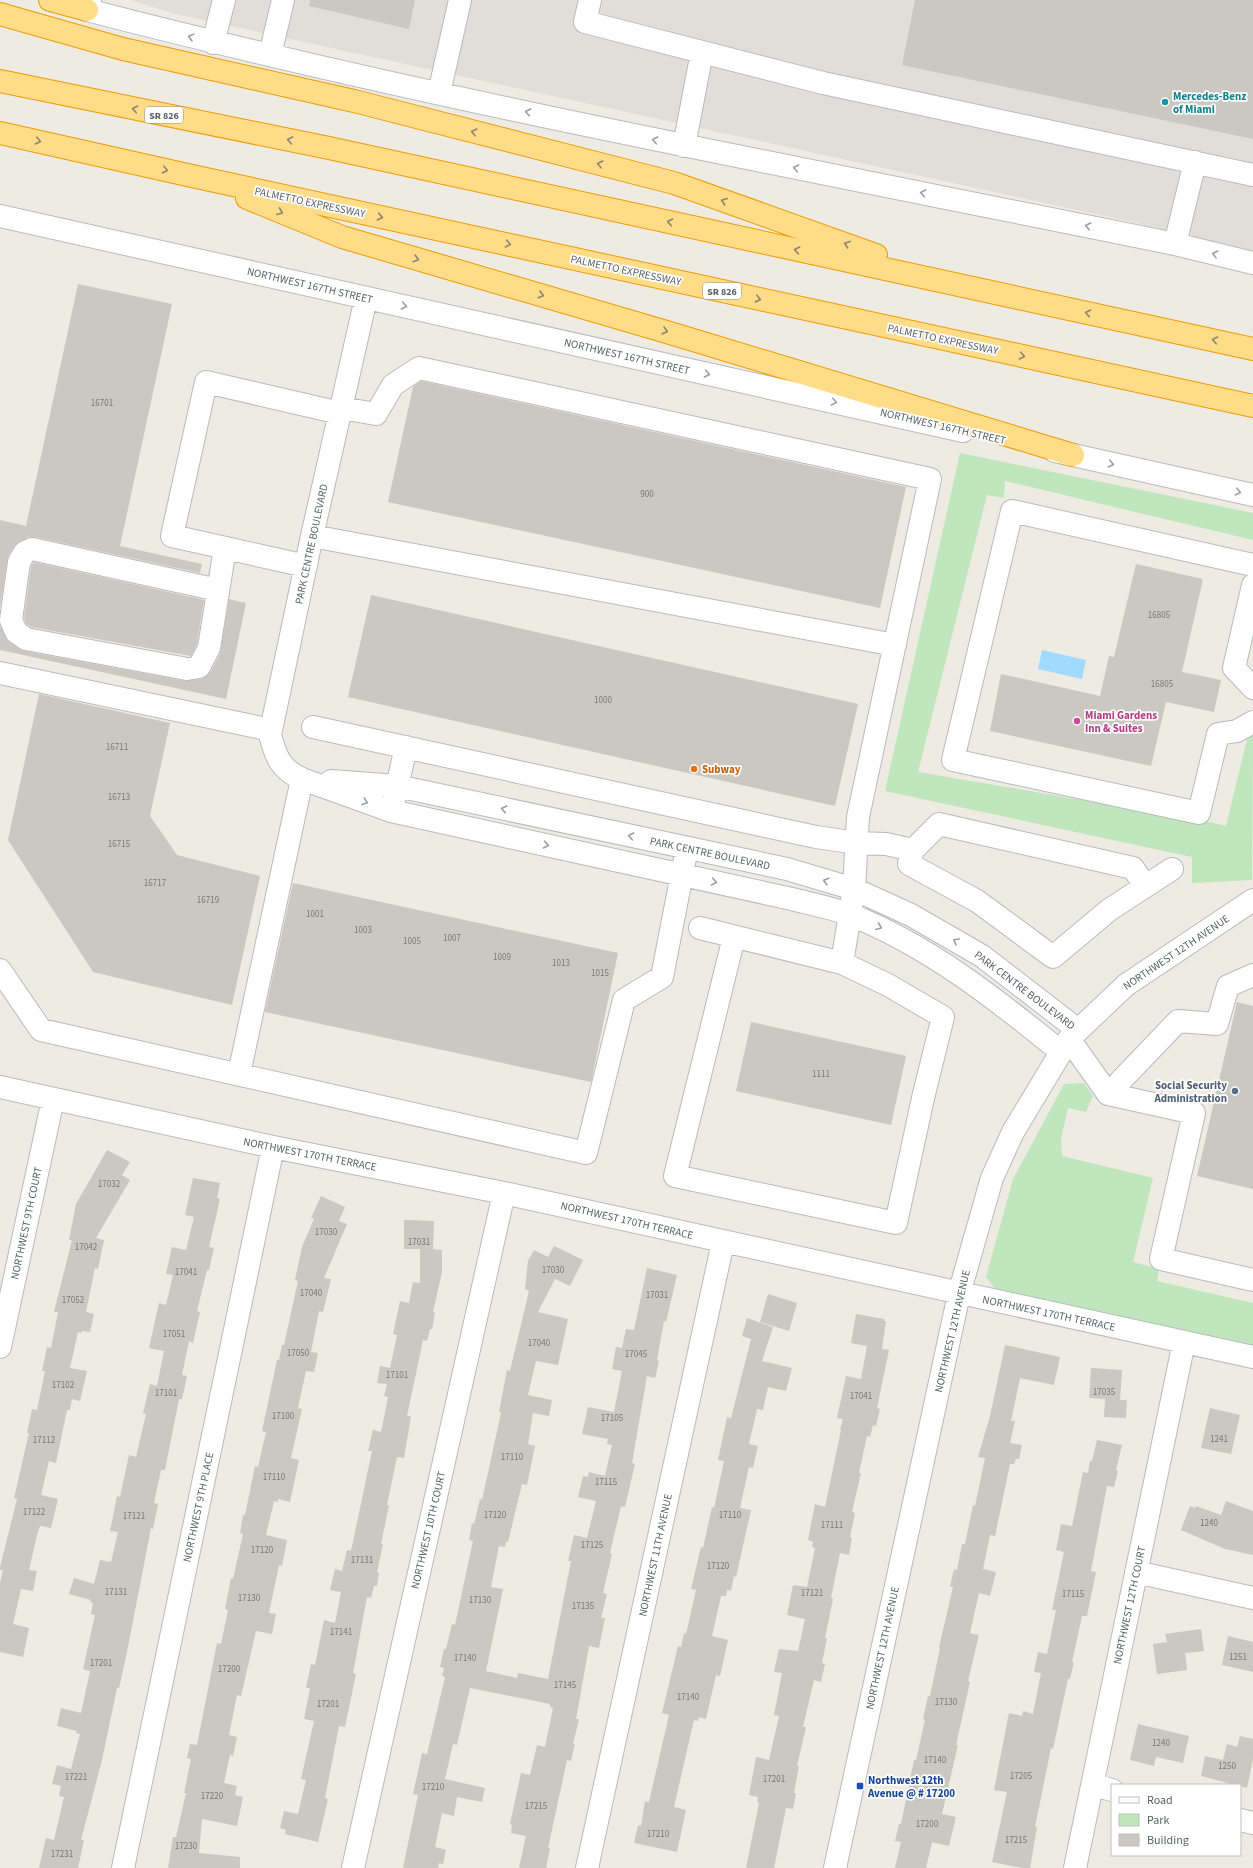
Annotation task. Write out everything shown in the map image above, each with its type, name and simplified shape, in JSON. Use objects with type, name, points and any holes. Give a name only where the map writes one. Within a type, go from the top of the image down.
[{"type":"highway","points":[[50,0],[88,5]]},
{"type":"highway","points":[[0,14],[123,50],[354,101],[674,183],[962,286]]},
{"type":"highway","name":"SR 826","points":[[0,81],[328,148],[1253,349]]},
{"type":"highway","name":"PALMETTO EXPRESSWAY","points":[[0,133],[1253,406]]},
{"type":"highway","points":[[192,176],[342,237],[670,333],[1073,455]]},
{"type":"street","points":[[213,43],[224,0]]},
{"type":"street","points":[[270,55],[283,0]]},
{"type":"street","points":[[439,93],[460,0]]},
{"type":"street","points":[[590,0],[585,22],[823,83],[1253,175]]},
{"type":"street","points":[[88,5],[213,43],[684,146],[1175,244],[1253,263]]},
{"type":"street","points":[[684,146],[702,52]]},
{"type":"street","points":[[1175,244],[1195,162]]},
{"type":"street","name":"NORTHWEST 167TH STREET","points":[[0,216],[1253,496]]},
{"type":"street","name":"PARK CENTRE BOULEVARD","points":[[366,298],[312,536],[270,735],[276,758],[292,774],[302,779],[392,811],[792,899],[850,915],[886,930],[942,962],[997,1000],[1069,1040]]},
{"type":"street","points":[[306,566],[172,536],[206,382],[341,410],[376,414],[393,385],[419,368],[930,479],[858,816],[854,889],[842,963]]},
{"type":"street","points":[[1253,565],[1012,511],[953,760],[1199,813],[1218,734],[1237,731],[1253,722]]},
{"type":"street","points":[[312,536],[895,645]]},
{"type":"street","points":[[218,590],[32,549],[25,552],[19,562],[11,620],[16,632],[26,638],[187,669],[199,667],[209,648],[225,548]]},
{"type":"street","points":[[1253,585],[1234,668],[1253,688]]},
{"type":"street","points":[[0,673],[271,730]]},
{"type":"street","points":[[313,727],[816,837],[857,843],[886,844],[913,850]]},
{"type":"street","points":[[392,811],[406,747]]},
{"type":"street","points":[[239,1074],[302,779]]},
{"type":"street","name":"PARK CENTRE BOULEVARD","points":[[302,779],[397,786],[787,870],[854,889],[911,915],[982,956],[1069,1040]]},
{"type":"street","points":[[1145,886],[1133,868],[939,824],[913,850],[909,864],[977,901],[1053,957],[1110,910],[1172,868]]},
{"type":"street","points":[[0,970],[41,1030],[586,1153],[624,1000],[662,977],[687,848]]},
{"type":"street","name":"NORTHWEST 12TH AVENUE","points":[[835,1868],[959,1294],[992,1178],[1013,1132],[1069,1040],[1126,985],[1253,900]]},
{"type":"street","points":[[700,928],[842,963],[888,985],[943,1017],[896,1223],[675,1176],[734,937]]},
{"type":"street","points":[[1108,1094],[1178,1021],[1217,1024],[1228,986],[1253,975]]},
{"type":"street","points":[[1069,1040],[1108,1094],[1194,1114],[1161,1259],[1253,1280]]},
{"type":"street","name":"NORTHWEST 170TH TERRACE","points":[[0,1087],[273,1147],[504,1193],[959,1294],[1253,1357]]},
{"type":"street","name":"NORTHWEST 9TH COURT","points":[[0,1347],[53,1099]]},
{"type":"street","name":"NORTHWEST 9TH PLACE","points":[[123,1868],[273,1147]]},
{"type":"street","name":"NORTHWEST 10TH COURT","points":[[353,1868],[504,1193]]},
{"type":"street","name":"NORTHWEST 11TH AVENUE","points":[[587,1868],[723,1242]]},
{"type":"street","name":"NORTHWEST 12TH COURT","points":[[1075,1868],[1102,1788],[1136,1572],[1184,1342]]},
{"type":"street","points":[[1136,1572],[1253,1598]]},
{"type":"street","points":[[1241,1820],[1253,1823]]},
{"type":"shaded area","points":[[131,0],[1253,0],[1253,251],[1137,223],[175,14]]},
{"type":"green space","points":[[960,453],[1253,513],[1253,540],[1005,481],[1004,498],[987,495],[918,772],[1205,821],[1226,826],[1247,739],[1253,735],[1252,880],[1192,883],[1192,857],[885,791]]},
{"type":"green space","points":[[1084,1083],[1093,1096],[1086,1112],[1068,1108],[1061,1139],[1062,1156],[1153,1178],[1133,1262],[1159,1269],[1157,1281],[1253,1303],[1253,1351],[997,1291],[986,1277],[1013,1179],[1064,1084]]},
{"type":"water","points":[[1042,650],[1086,660],[1082,679],[1038,669]]},
{"type":"building","points":[[310,0],[415,0],[409,29],[309,6]]},
{"type":"building","name":"Mercedes-Benz of Miami","points":[[915,0],[1253,0],[1253,139],[902,65]]},
{"type":"building","points":[[78,284],[172,304],[120,546],[202,564],[200,573],[35,537],[28,537],[15,545],[8,556],[0,608],[0,520],[26,526]]},
{"type":"building","points":[[421,381],[906,487],[880,608],[388,502],[413,387]]},
{"type":"building","points":[[34,562],[204,600],[197,644],[191,656],[31,627],[26,624],[24,618],[31,566]]},
{"type":"building","points":[[1136,564],[1203,579],[1182,672],[1221,680],[1214,712],[1166,702],[1151,766],[990,731],[1001,674],[1100,696],[1109,656],[1114,657]]},
{"type":"building","points":[[371,595],[858,704],[835,806],[348,697]]},
{"type":"building","points":[[229,599],[246,603],[226,699],[0,650],[0,626],[9,642],[24,651],[185,681],[201,679],[210,673],[220,654]]},
{"type":"building","points":[[39,694],[170,723],[150,816],[177,855],[260,876],[232,1005],[93,972],[8,840]]},
{"type":"building","points":[[293,883],[618,953],[591,1082],[265,1012]]},
{"type":"building","name":"Social Security Administration","points":[[1237,1002],[1253,1006],[1253,1189],[1197,1176]]},
{"type":"building","points":[[751,1022],[906,1056],[891,1125],[736,1091]]},
{"type":"building","points":[[107,1150],[130,1162],[122,1175],[130,1180],[96,1238],[104,1240],[98,1269],[95,1268],[86,1312],[94,1314],[90,1332],[78,1332],[70,1368],[87,1371],[80,1401],[72,1399],[70,1410],[67,1410],[56,1463],[49,1461],[41,1495],[58,1499],[51,1528],[40,1526],[29,1570],[37,1571],[33,1591],[21,1589],[13,1624],[29,1628],[23,1657],[0,1652],[0,1583],[3,1570],[0,1570],[0,1567],[17,1499],[14,1498],[29,1433],[27,1433],[32,1409],[37,1410],[45,1371],[42,1371],[47,1347],[51,1348],[58,1312],[54,1312],[72,1240],[69,1240],[76,1204]]},
{"type":"building","points":[[193,1178],[220,1183],[217,1198],[220,1199],[209,1247],[214,1248],[197,1311],[200,1312],[193,1343],[189,1341],[182,1375],[187,1376],[182,1399],[179,1399],[165,1470],[161,1470],[154,1503],[158,1504],[153,1529],[151,1528],[126,1657],[119,1688],[117,1688],[102,1760],[81,1840],[84,1840],[78,1868],[39,1868],[46,1838],[54,1840],[64,1797],[59,1796],[61,1786],[52,1784],[57,1765],[71,1769],[80,1734],[76,1733],[77,1731],[57,1726],[61,1708],[81,1713],[90,1671],[83,1669],[95,1615],[91,1614],[93,1603],[90,1602],[91,1600],[69,1594],[74,1578],[94,1584],[100,1560],[111,1562],[118,1532],[110,1531],[117,1496],[120,1497],[129,1455],[136,1457],[146,1414],[143,1413],[150,1384],[157,1386],[164,1351],[149,1348],[159,1303],[166,1305],[173,1275],[166,1274],[172,1247],[186,1250],[194,1217],[185,1215]]},
{"type":"building","points":[[321,1196],[345,1207],[339,1221],[347,1224],[324,1278],[331,1279],[323,1312],[319,1311],[311,1352],[318,1353],[314,1372],[306,1371],[298,1408],[302,1409],[291,1458],[299,1460],[290,1502],[278,1499],[278,1502],[274,1501],[266,1535],[287,1540],[282,1566],[279,1565],[269,1613],[276,1614],[272,1634],[256,1631],[241,1696],[237,1695],[229,1735],[237,1737],[233,1756],[230,1755],[224,1783],[237,1786],[235,1795],[243,1797],[237,1826],[202,1819],[199,1853],[240,1857],[240,1868],[168,1868],[173,1837],[176,1837],[186,1793],[184,1793],[191,1759],[187,1758],[190,1744],[197,1745],[217,1643],[221,1644],[228,1610],[225,1609],[231,1578],[233,1579],[243,1534],[240,1533],[243,1515],[245,1515],[255,1466],[258,1467],[266,1432],[262,1431],[277,1360],[279,1360],[282,1345],[284,1345],[298,1281],[295,1280],[302,1247],[314,1219],[311,1218]]},
{"type":"building","points":[[404,1220],[434,1221],[433,1249],[442,1250],[442,1272],[433,1312],[435,1313],[432,1329],[430,1329],[427,1341],[423,1340],[407,1416],[411,1416],[404,1458],[397,1457],[387,1505],[389,1505],[381,1544],[383,1544],[377,1572],[379,1573],[377,1586],[374,1586],[371,1598],[367,1597],[353,1673],[356,1674],[345,1727],[339,1726],[325,1798],[328,1799],[318,1842],[285,1834],[286,1830],[280,1828],[284,1811],[298,1814],[306,1780],[301,1779],[314,1721],[304,1719],[310,1688],[306,1688],[311,1664],[315,1665],[324,1620],[335,1623],[341,1592],[330,1590],[335,1569],[342,1571],[347,1550],[351,1551],[372,1451],[368,1451],[373,1430],[381,1432],[388,1397],[384,1396],[387,1384],[377,1383],[380,1366],[390,1368],[397,1335],[393,1334],[400,1301],[409,1303],[413,1282],[420,1283],[420,1249],[404,1249]]},
{"type":"building","points":[[554,1246],[583,1260],[570,1286],[555,1279],[538,1312],[568,1319],[558,1365],[536,1361],[528,1395],[552,1400],[549,1416],[533,1413],[528,1444],[535,1446],[527,1485],[522,1484],[508,1542],[506,1542],[505,1547],[499,1546],[491,1587],[503,1589],[486,1671],[517,1678],[518,1673],[548,1679],[571,1561],[568,1561],[574,1535],[587,1538],[596,1501],[578,1497],[583,1476],[588,1477],[589,1472],[605,1476],[612,1445],[607,1444],[608,1439],[582,1434],[588,1407],[614,1412],[622,1371],[612,1369],[616,1347],[622,1348],[626,1329],[634,1330],[647,1268],[677,1275],[666,1322],[664,1321],[657,1360],[659,1361],[655,1378],[647,1376],[632,1463],[635,1464],[625,1507],[621,1506],[610,1553],[612,1554],[603,1593],[607,1594],[601,1618],[605,1618],[599,1648],[589,1646],[576,1719],[579,1719],[573,1744],[575,1744],[571,1761],[567,1760],[548,1848],[550,1848],[546,1868],[519,1868],[526,1836],[511,1833],[512,1825],[510,1824],[521,1773],[530,1775],[537,1745],[545,1747],[553,1708],[550,1707],[550,1704],[470,1688],[457,1745],[453,1744],[445,1779],[485,1788],[482,1802],[457,1797],[454,1816],[442,1813],[435,1847],[446,1850],[443,1864],[439,1863],[438,1868],[403,1868],[418,1795],[413,1794],[422,1753],[427,1754],[445,1677],[442,1676],[444,1668],[440,1667],[452,1624],[455,1625],[473,1541],[469,1540],[472,1523],[474,1524],[480,1499],[482,1500],[501,1413],[499,1412],[507,1370],[510,1371],[529,1291],[525,1289],[528,1261],[534,1250],[548,1257]]},
{"type":"building","points":[[768,1294],[797,1303],[789,1331],[760,1322]]},
{"type":"building","points":[[856,1314],[884,1319],[884,1321],[886,1321],[882,1349],[889,1350],[877,1408],[880,1409],[876,1426],[873,1425],[870,1437],[867,1436],[859,1473],[861,1473],[852,1512],[855,1513],[850,1537],[852,1538],[849,1555],[840,1553],[825,1638],[827,1638],[822,1663],[825,1664],[821,1682],[814,1680],[803,1727],[806,1727],[797,1766],[799,1766],[794,1793],[796,1793],[793,1809],[786,1808],[774,1868],[746,1868],[759,1803],[757,1802],[758,1797],[749,1795],[756,1757],[769,1760],[779,1716],[774,1715],[782,1673],[774,1672],[779,1649],[798,1651],[805,1619],[787,1615],[793,1585],[807,1587],[815,1548],[812,1547],[813,1542],[808,1540],[815,1504],[825,1507],[843,1419],[837,1418],[846,1376],[861,1379],[867,1346],[851,1343]]},
{"type":"building","points":[[747,1318],[773,1327],[762,1361],[792,1368],[786,1391],[768,1387],[763,1410],[757,1409],[749,1444],[758,1446],[753,1468],[749,1467],[740,1508],[751,1510],[736,1577],[734,1576],[731,1591],[727,1590],[726,1596],[721,1596],[712,1636],[728,1640],[720,1676],[716,1675],[706,1719],[699,1717],[698,1721],[694,1720],[674,1807],[686,1810],[677,1852],[634,1843],[638,1825],[641,1826],[645,1801],[649,1802],[669,1715],[662,1713],[678,1646],[681,1647],[684,1633],[686,1634],[696,1590],[691,1589],[701,1547],[703,1548],[712,1507],[714,1508],[724,1461],[718,1460],[727,1417],[731,1418],[751,1339],[742,1336]]},
{"type":"building","points":[[1005,1345],[1060,1357],[1054,1385],[1020,1378],[1011,1421],[1015,1421],[1010,1443],[1022,1445],[1019,1459],[1016,1459],[1014,1464],[1010,1464],[995,1536],[990,1535],[983,1569],[996,1572],[990,1596],[979,1593],[970,1633],[979,1635],[968,1681],[970,1682],[956,1745],[958,1745],[942,1814],[956,1817],[949,1846],[932,1842],[926,1868],[895,1868],[901,1842],[895,1841],[899,1824],[901,1824],[914,1760],[916,1760],[925,1720],[923,1719],[928,1696],[930,1696],[939,1647],[953,1587],[950,1587],[954,1569],[957,1570],[962,1544],[965,1544],[973,1505],[975,1506],[985,1458],[978,1457],[990,1416]]},
{"type":"building","points":[[1091,1368],[1122,1370],[1120,1400],[1127,1400],[1126,1418],[1104,1417],[1105,1399],[1089,1398]]},
{"type":"building","points":[[1210,1408],[1240,1415],[1231,1454],[1201,1448]]},
{"type":"building","points":[[1097,1440],[1122,1445],[1116,1470],[1118,1471],[1114,1487],[1107,1486],[1091,1571],[1096,1572],[1087,1616],[1082,1616],[1072,1662],[1074,1662],[1070,1679],[1068,1679],[1053,1749],[1051,1748],[1035,1827],[1037,1827],[1030,1868],[1022,1868],[992,1862],[1007,1792],[994,1790],[1009,1713],[1022,1716],[1023,1711],[1033,1714],[1041,1673],[1034,1672],[1038,1652],[1047,1654],[1056,1610],[1052,1610],[1064,1552],[1056,1550],[1061,1524],[1072,1526],[1083,1472],[1088,1473],[1090,1461],[1092,1461]]},
{"type":"building","points":[[1226,1501],[1253,1511],[1253,1555],[1225,1549],[1181,1530],[1190,1506],[1195,1508],[1196,1506],[1221,1515]]},
{"type":"building","points":[[1201,1629],[1204,1651],[1185,1653],[1187,1670],[1157,1674],[1153,1644],[1167,1642],[1165,1634]]},
{"type":"building","points":[[1228,1636],[1253,1642],[1253,1672],[1222,1665]]},
{"type":"building","points":[[1138,1724],[1189,1736],[1183,1763],[1156,1757],[1154,1766],[1130,1760]]},
{"type":"building","points":[[1240,1736],[1253,1739],[1253,1759],[1247,1788],[1241,1786],[1241,1784],[1232,1784],[1201,1776],[1205,1756],[1223,1760],[1227,1744],[1237,1747]]},
{"type":"place","name":"Mercedes-Benz of Miami","points":[[1165,102]]},
{"type":"place","name":"Miami Gardens Inn & Suites","points":[[1077,721]]},
{"type":"place","name":"Subway","points":[[694,769]]},
{"type":"place","name":"Social Security Administration","points":[[1235,1091]]},
{"type":"place","name":"Northwest 12th Avenue @ # 17200","points":[[860,1786]]}]
